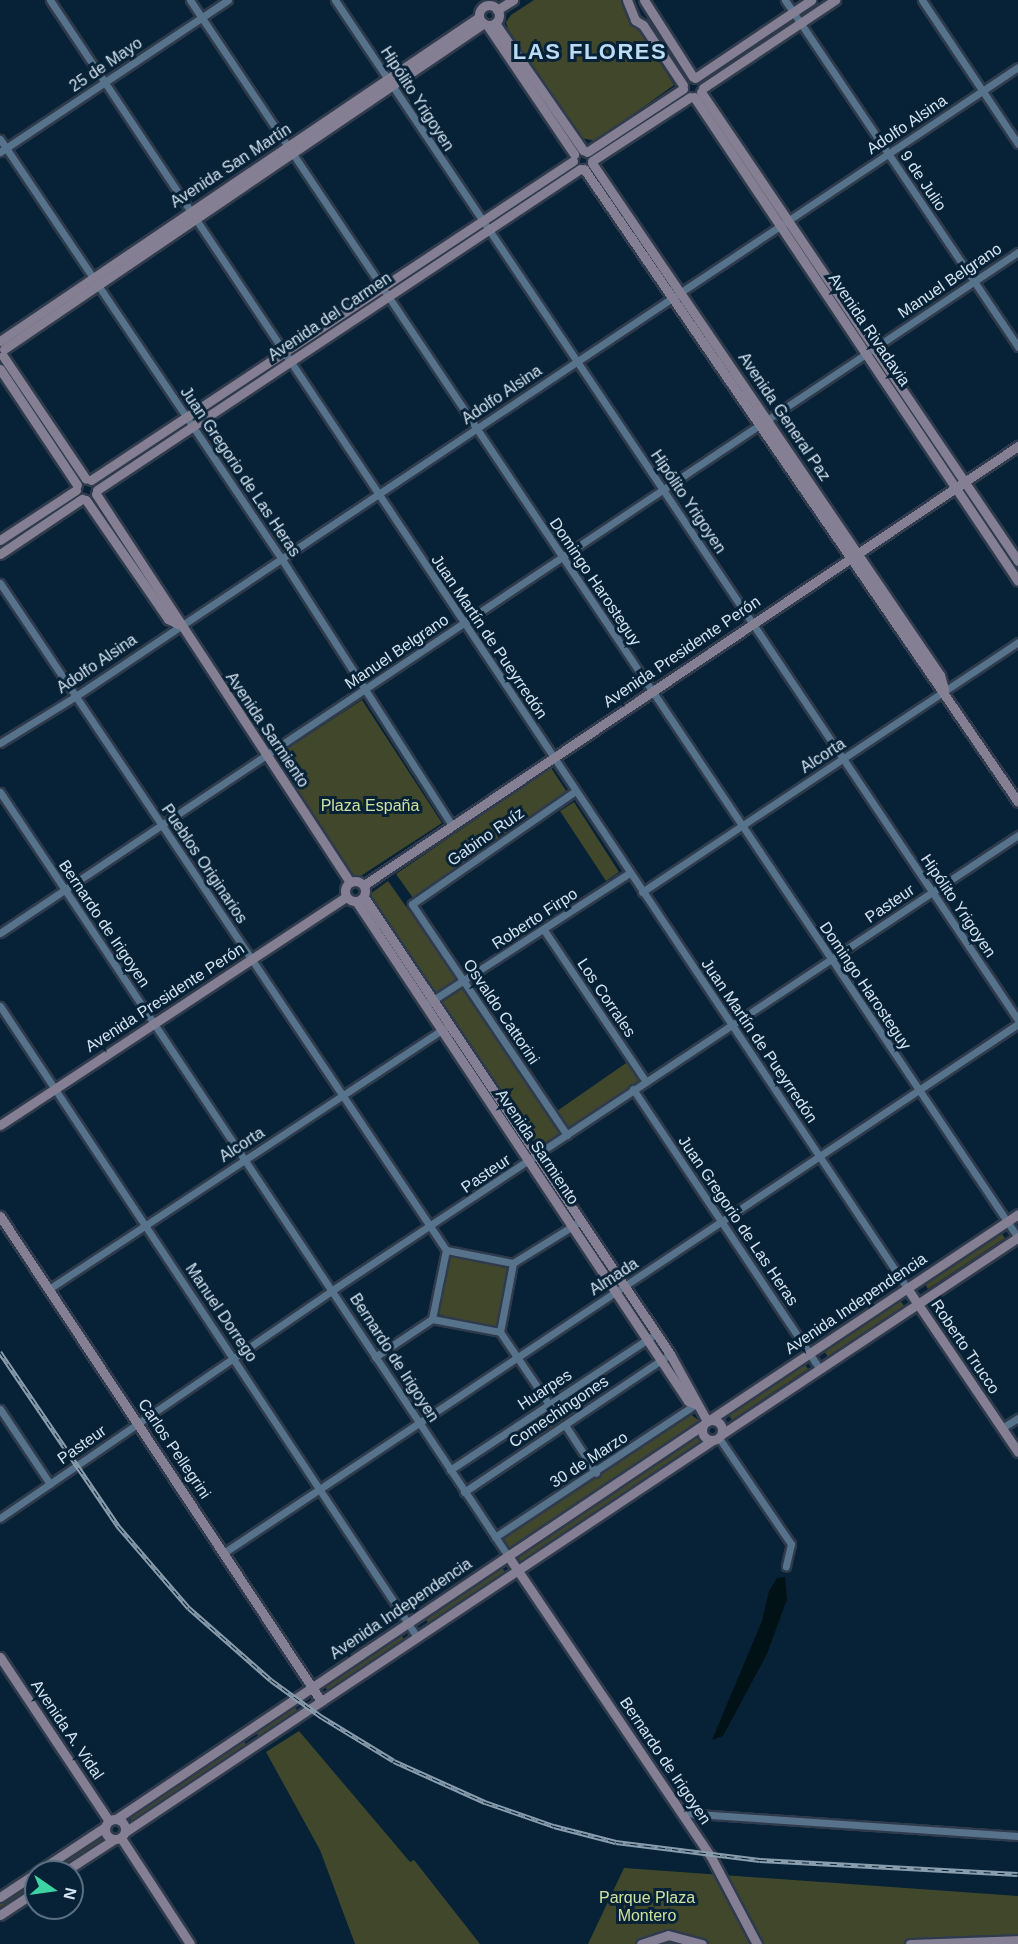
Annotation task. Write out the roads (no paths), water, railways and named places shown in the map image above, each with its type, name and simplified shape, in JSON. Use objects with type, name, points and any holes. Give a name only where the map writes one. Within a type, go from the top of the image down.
[{"type":"main road","points":[[472,0],[587,166]]},
{"type":"main road","points":[[485,20],[491,5],[503,0]]},
{"type":"main road","points":[[491,5],[513,0]]},
{"type":"main road","points":[[627,0],[635,20],[643,25],[683,87],[697,94]]},
{"type":"main road","points":[[644,0],[694,77],[697,94]]},
{"type":"main road","points":[[694,77],[811,0]]},
{"type":"main road","name":"Avenida del Carmen","points":[[84,499],[697,94],[835,0]]},
{"type":"main road","name":"Avenida San Martín","points":[[1,349],[191,214],[485,20],[491,5]]},
{"type":"main road","name":"Avenida del Carmen","points":[[76,488],[482,221],[579,154],[683,87],[694,77]]},
{"type":"main road","name":"Avenida Rivadavia","points":[[697,94],[790,220],[1018,561]]},
{"type":"main road","name":"Avenida Rivadavia","points":[[697,94],[780,226],[1018,580]]},
{"type":"main road","points":[[579,154],[587,166]]},
{"type":"main road","name":"Avenida General Paz","points":[[587,166],[768,419],[854,555]]},
{"type":"main road","name":"Avenida General Paz","points":[[677,294],[759,426],[940,675],[945,691],[1018,802]]},
{"type":"main road","points":[[1,349],[88,479]]},
{"type":"main road","points":[[0,369],[76,488],[0,540]]},
{"type":"main road","name":"Avenida Presidente Perón","points":[[364,885],[451,824],[1018,446]]},
{"type":"main road","name":"Avenida Sarmiento","points":[[88,479],[176,614],[178,624],[350,882]]},
{"type":"main road","name":"Avenida Sarmiento","points":[[76,488],[168,619],[178,624]]},
{"type":"main road","points":[[0,554],[84,499]]},
{"type":"main road","points":[[350,882],[364,885],[360,899],[346,897],[345,887],[350,882]]},
{"type":"main road","name":"Avenida Presidente Perón","points":[[0,1125],[346,897]]},
{"type":"main road","name":"Avenida Sarmiento","points":[[360,899],[434,999],[446,1027],[666,1357],[688,1401],[696,1404],[707,1422]]},
{"type":"main road","name":"Avenida Sarmiento","points":[[360,899],[425,1005],[446,1027]]},
{"type":"main road","name":"Avenida Independencia","points":[[55,1860],[1018,1214]]},
{"type":"main road","name":"Carlos Pellegrini","points":[[0,1216],[139,1422],[321,1701]]},
{"type":"main road","name":"Avenida Independencia","points":[[83,1860],[1018,1238]]},
{"type":"main road","name":"Roberto Trucco","points":[[907,1288],[1018,1452]]},
{"type":"main road","points":[[707,1422],[720,1423],[718,1438],[704,1437],[707,1422]]},
{"type":"main road","name":"Bernardo de Irigoyen","points":[[508,1556],[682,1814],[730,1890],[757,1944]]},
{"type":"main road","name":"Avenida A. Vidal","points":[[0,1657],[110,1822]]},
{"type":"main road","points":[[120,1836],[106,1835],[110,1822],[123,1823],[120,1836],[190,1944]]},
{"type":"main road","name":"Avenida Independencia","points":[[0,1897],[24,1881]]},
{"type":"main road","points":[[0,1915],[24,1899]]},
{"type":"main road","points":[[641,1944],[668,1935],[702,1944]]},
{"type":"main road","points":[[910,1944],[1018,1940]]},
{"type":"street","name":"Juan Martín de Pueyrredón","points":[[50,0],[553,756],[628,874],[733,1025],[907,1288]]},
{"type":"street","name":"Domingo Harosteguy","points":[[190,0],[1018,1238]]},
{"type":"street","name":"25 de Mayo","points":[[3,150],[228,0]]},
{"type":"street","name":"Hipólito Yrigoyen","points":[[335,0],[1018,1020]]},
{"type":"street","name":"9 de Julio","points":[[785,0],[1018,347]]},
{"type":"street","points":[[922,0],[1018,144]]},
{"type":"street","name":"Adolfo Alsina","points":[[0,743],[76,696],[178,624],[378,494],[1018,67]]},
{"type":"street","name":"Juan Gregorio de Las Heras","points":[[0,139],[3,150],[96,281],[281,558],[363,691],[451,824]]},
{"type":"street","name":"Manuel Belgrano","points":[[0,933],[1018,252]]},
{"type":"street","name":"Pueblos Originarios","points":[[0,583],[446,1250]]},
{"type":"street","name":"Alcorta","points":[[642,892],[1018,642]]},
{"type":"street","name":"Gabino Ruíz","points":[[412,904],[575,791]]},
{"type":"street","name":"Bernardo de Irigoyen","points":[[0,792],[63,891],[508,1556]]},
{"type":"street","name":"Pasteur","points":[[0,1518],[331,1291],[1018,835]]},
{"type":"street","name":"Roberto Firpo","points":[[425,1005],[464,982],[628,874]]},
{"type":"street","name":"Osvaldo Cattorini","points":[[412,904],[567,1135]]},
{"type":"street","name":"Los Corrales","points":[[544,930],[645,1082]]},
{"type":"street","name":"Manuel Dorrego","points":[[0,1006],[417,1637]]},
{"type":"street","name":"Almada","points":[[225,1552],[516,1355],[723,1222],[1018,1024]]},
{"type":"street","name":"Alcorta","points":[[49,1289],[446,1027]]},
{"type":"street","name":"Juan Gregorio de Las Heras","points":[[633,1089],[820,1369]]},
{"type":"street","points":[[432,1319],[446,1250],[513,1263],[577,1224]]},
{"type":"street","points":[[500,1332],[513,1263]]},
{"type":"street","points":[[375,1357],[432,1319],[500,1332],[549,1404]]},
{"type":"street","name":"Huarpes","points":[[450,1470],[652,1336]]},
{"type":"street","name":"Comechingones","points":[[464,1491],[666,1357]]},
{"type":"street","name":"30 de Marzo","points":[[495,1537],[596,1473],[696,1404]]},
{"type":"street","points":[[0,1409],[50,1484]]},
{"type":"street","points":[[1002,1428],[1018,1418]]},
{"type":"street","points":[[565,1425],[596,1473]]},
{"type":"street","points":[[718,1438],[791,1544],[786,1566]]},
{"type":"street","points":[[682,1814],[1018,1836]]},
{"type":"railway","points":[[0,1352],[119,1527],[189,1608],[271,1680],[322,1717],[394,1761],[485,1802],[554,1826],[616,1842],[760,1860],[1018,1874]]},
{"type":"district","name":"LAS FLORES","points":[[590,52]]},
{"type":"park label","name":"Plaza España","points":[[370,806]]},
{"type":"park label","name":"Parque Plaza Montero","points":[[647,1907]]}]
